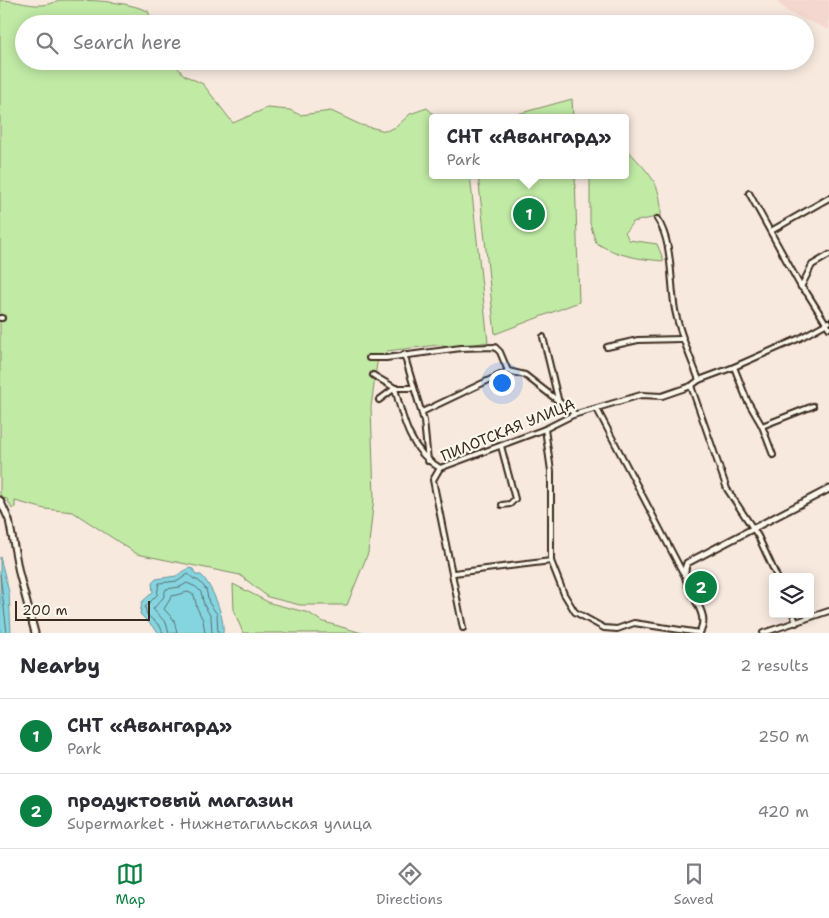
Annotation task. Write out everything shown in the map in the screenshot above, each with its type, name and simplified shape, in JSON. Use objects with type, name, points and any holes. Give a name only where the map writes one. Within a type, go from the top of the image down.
[{"type":"street","points":[[749,193],[801,288],[828,322],[829,328]]},
{"type":"street","points":[[771,231],[829,198]]},
{"type":"street","points":[[657,219],[663,227],[668,250],[675,309],[682,339],[699,380]]},
{"type":"street","points":[[801,288],[812,265],[829,255]]},
{"type":"street","name":"ПИЛОТСКАЯ УЛИЦА","points":[[454,573],[433,480],[440,468],[545,429],[575,414],[641,395],[662,396],[691,386],[699,380],[800,338],[828,322]]},
{"type":"street","points":[[543,337],[559,403]]},
{"type":"street","points":[[607,347],[638,340],[682,339]]},
{"type":"street","points":[[369,358],[396,357],[404,354],[461,348],[494,347],[500,352],[508,371]]},
{"type":"street","points":[[404,354],[422,412],[428,461]]},
{"type":"street","points":[[734,367],[747,400],[762,426],[773,455]]},
{"type":"street","points":[[422,412],[508,371],[525,375],[575,414]]},
{"type":"street","points":[[373,374],[395,388],[413,388]]},
{"type":"street","points":[[691,386],[728,489],[751,529],[758,536],[775,573]]},
{"type":"street","points":[[379,400],[395,388]]},
{"type":"street","points":[[395,388],[405,426],[414,446],[428,461],[440,468]]},
{"type":"street","points":[[762,426],[813,406]]},
{"type":"street","points":[[545,429],[551,471],[551,561],[564,594],[574,612],[604,628],[617,629],[634,623],[700,633],[703,620],[684,575],[596,409]]},
{"type":"street","points":[[501,446],[515,499],[510,504],[502,505]]},
{"type":"street","points":[[684,575],[687,563],[829,489]]},
{"type":"street","points":[[0,500],[9,520],[35,633]]},
{"type":"street","points":[[463,628],[454,573],[551,561]]},
{"type":"street","points":[[763,633],[829,611]]},
{"type":"street","points":[[794,618],[796,622]]},
{"type":"shaded area","points":[[779,0],[829,0],[829,30],[814,23],[814,15],[795,15],[788,12],[778,3]]},
{"type":"green space","points":[[0,0],[37,5],[50,4],[60,0],[105,1],[138,7],[148,11],[150,15],[15,15],[15,70],[180,70],[184,75],[203,84],[233,123],[267,108],[290,110],[300,115],[331,111],[361,125],[386,131],[396,127],[410,114],[427,108],[434,114],[429,114],[429,179],[470,179],[488,342],[452,348],[438,345],[387,351],[377,363],[371,407],[374,497],[368,553],[347,605],[300,605],[268,597],[240,575],[137,554],[73,512],[45,509],[15,501],[15,507],[12,509],[7,499],[0,498]]},
{"type":"green space","points":[[572,99],[573,114],[518,114]]},
{"type":"green space","points":[[629,152],[656,185],[661,204],[661,216],[633,222],[625,232],[629,240],[657,244],[664,261],[628,256],[596,243],[590,223],[590,179],[629,179]]},
{"type":"green space","points":[[478,179],[575,179],[579,302],[495,334]]},
{"type":"green space","points":[[233,584],[270,603],[309,613],[321,621],[362,633],[243,633],[234,611]]},
{"type":"water","points":[[0,557],[9,592],[11,633],[0,633]]},
{"type":"water","points":[[189,568],[193,569],[196,575],[201,575],[209,586],[220,611],[223,633],[159,633],[140,614],[142,602],[153,592],[152,583],[156,579],[176,576]]},
{"type":"place","name":"СНТ «Авангард»","points":[[529,214]]},
{"type":"place","name":"продуктовый магазин","points":[[701,587]]}]
